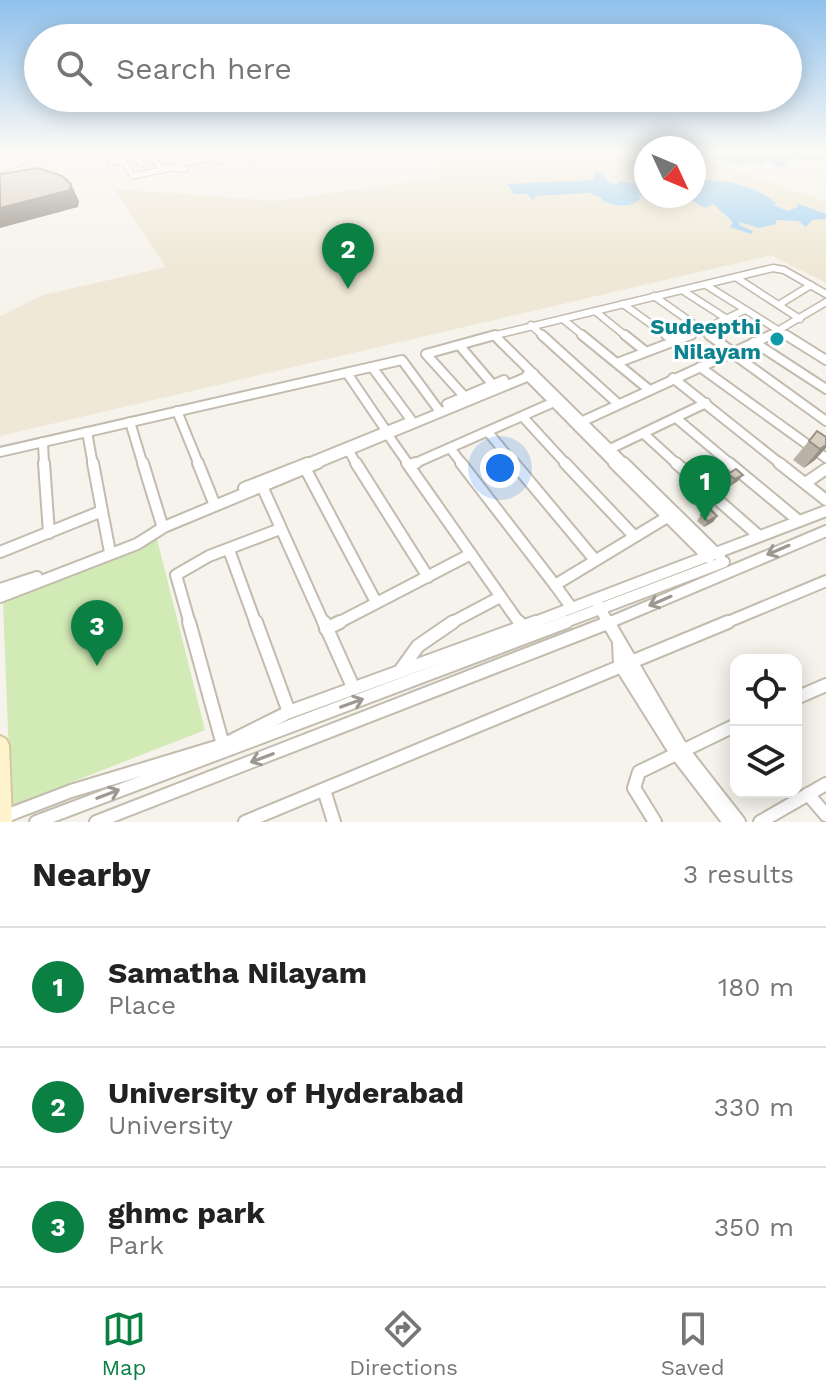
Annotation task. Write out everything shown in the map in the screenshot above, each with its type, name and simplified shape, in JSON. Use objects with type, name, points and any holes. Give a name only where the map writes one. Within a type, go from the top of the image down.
[{"type":"street","points":[[464,396],[426,354],[531,325],[564,320],[777,268],[826,294]]},
{"type":"street","points":[[737,278],[800,319]]},
{"type":"street","points":[[706,285],[826,360]]},
{"type":"street","points":[[780,304],[811,285]]},
{"type":"street","points":[[682,290],[727,319]]},
{"type":"street","points":[[654,296],[826,421]]},
{"type":"street","points":[[579,419],[745,347],[826,302]]},
{"type":"street","points":[[623,304],[676,342]]},
{"type":"street","points":[[617,363],[676,342],[745,310]]},
{"type":"street","points":[[595,311],[645,351]]},
{"type":"street","points":[[564,320],[647,388]]},
{"type":"street","points":[[531,325],[616,402]]},
{"type":"street","points":[[492,336],[579,419],[669,516],[720,563]]},
{"type":"street","points":[[754,342],[826,389]]},
{"type":"street","points":[[460,346],[493,385]]},
{"type":"street","points":[[579,419],[731,352]]},
{"type":"street","points":[[0,452],[402,360],[438,409]]},
{"type":"street","points":[[372,367],[412,421]]},
{"type":"street","points":[[700,367],[826,458]]},
{"type":"street","points":[[347,373],[521,625]]},
{"type":"street","points":[[399,426],[464,396],[529,373]]},
{"type":"street","points":[[529,373],[554,402],[579,419]]},
{"type":"street","points":[[0,597],[137,544],[164,527],[529,373]]},
{"type":"street","points":[[674,378],[826,500]]},
{"type":"street","points":[[410,465],[554,402]]},
{"type":"street","points":[[607,450],[706,403]]},
{"type":"street","points":[[177,411],[214,503]]},
{"type":"street","points":[[523,417],[634,536]]},
{"type":"street","points":[[676,418],[799,521]]},
{"type":"street","points":[[130,422],[162,525]]},
{"type":"street","points":[[87,432],[110,552]]},
{"type":"street","points":[[0,589],[110,552],[261,478],[387,432]]},
{"type":"street","points":[[488,432],[595,560]]},
{"type":"street","points":[[644,434],[759,536]]},
{"type":"street","points":[[43,442],[49,533]]},
{"type":"street","points":[[450,448],[571,607]]},
{"type":"street","points":[[607,450],[720,563]]},
{"type":"street","points":[[349,451],[428,577]]},
{"type":"street","points":[[305,468],[376,602]]},
{"type":"street","points":[[807,482],[826,469]]},
{"type":"street","points":[[262,486],[353,687]]},
{"type":"street","points":[[0,552],[102,511]]},
{"type":"street","points":[[96,822],[607,623],[720,563],[759,536],[826,511]]},
{"type":"street","points":[[555,585],[669,516]]},
{"type":"street","points":[[223,745],[176,575],[187,563],[280,529]]},
{"type":"street","points":[[36,822],[598,605],[826,531]]},
{"type":"street","points":[[229,550],[289,712]]},
{"type":"street","points":[[326,629],[471,554]]},
{"type":"street","points":[[245,822],[493,723],[626,663],[826,581]]},
{"type":"street","points":[[400,671],[407,656],[430,637],[500,597]]},
{"type":"street","points":[[0,745],[2,819],[71,791],[223,745],[289,712],[571,607],[598,605]]},
{"type":"street","points":[[598,605],[626,663],[679,751],[729,822]]},
{"type":"street","points":[[802,695],[826,685]]},
{"type":"street","points":[[655,822],[634,788],[639,772],[734,726]]},
{"type":"street","points":[[679,751],[739,822]]},
{"type":"street","points":[[760,822],[826,784]]},
{"type":"street","points":[[324,790],[334,822]]},
{"type":"street","points":[[808,794],[826,815]]},
{"type":"shaded area","points":[[115,190],[277,201],[350,190],[634,190],[634,208],[706,208],[706,190],[793,190],[826,202],[826,283],[771,255],[0,436],[0,316],[43,295],[166,267]]},
{"type":"green space","points":[[157,539],[205,730],[11,806],[3,603]]},
{"type":"water","points":[[511,190],[634,190],[634,203],[607,203],[590,193],[536,196],[533,201],[527,194],[514,194]]},
{"type":"water","points":[[706,190],[754,190],[787,211],[798,207],[796,203],[826,214],[826,219],[812,220],[806,227],[798,221],[776,220],[776,224],[759,228],[740,222],[739,225],[753,231],[751,234],[730,227],[733,222],[713,204],[706,208]]},
{"type":"building","points":[[0,190],[69,190],[0,208]]},
{"type":"building","points":[[817,431],[826,437],[826,445],[820,449],[809,441]]},
{"type":"building","points":[[736,469],[743,475],[735,479],[728,474]]},
{"type":"building","points":[[710,509],[717,516],[708,521],[701,515]]},
{"type":"place","name":"University of Hyderabad","points":[[348,289]]},
{"type":"place","name":"Sudeepthi Nilayam","points":[[777,339]]},
{"type":"place","name":"Samatha Nilayam","points":[[705,521]]},
{"type":"place","name":"ghmc park","points":[[97,666]]}]
